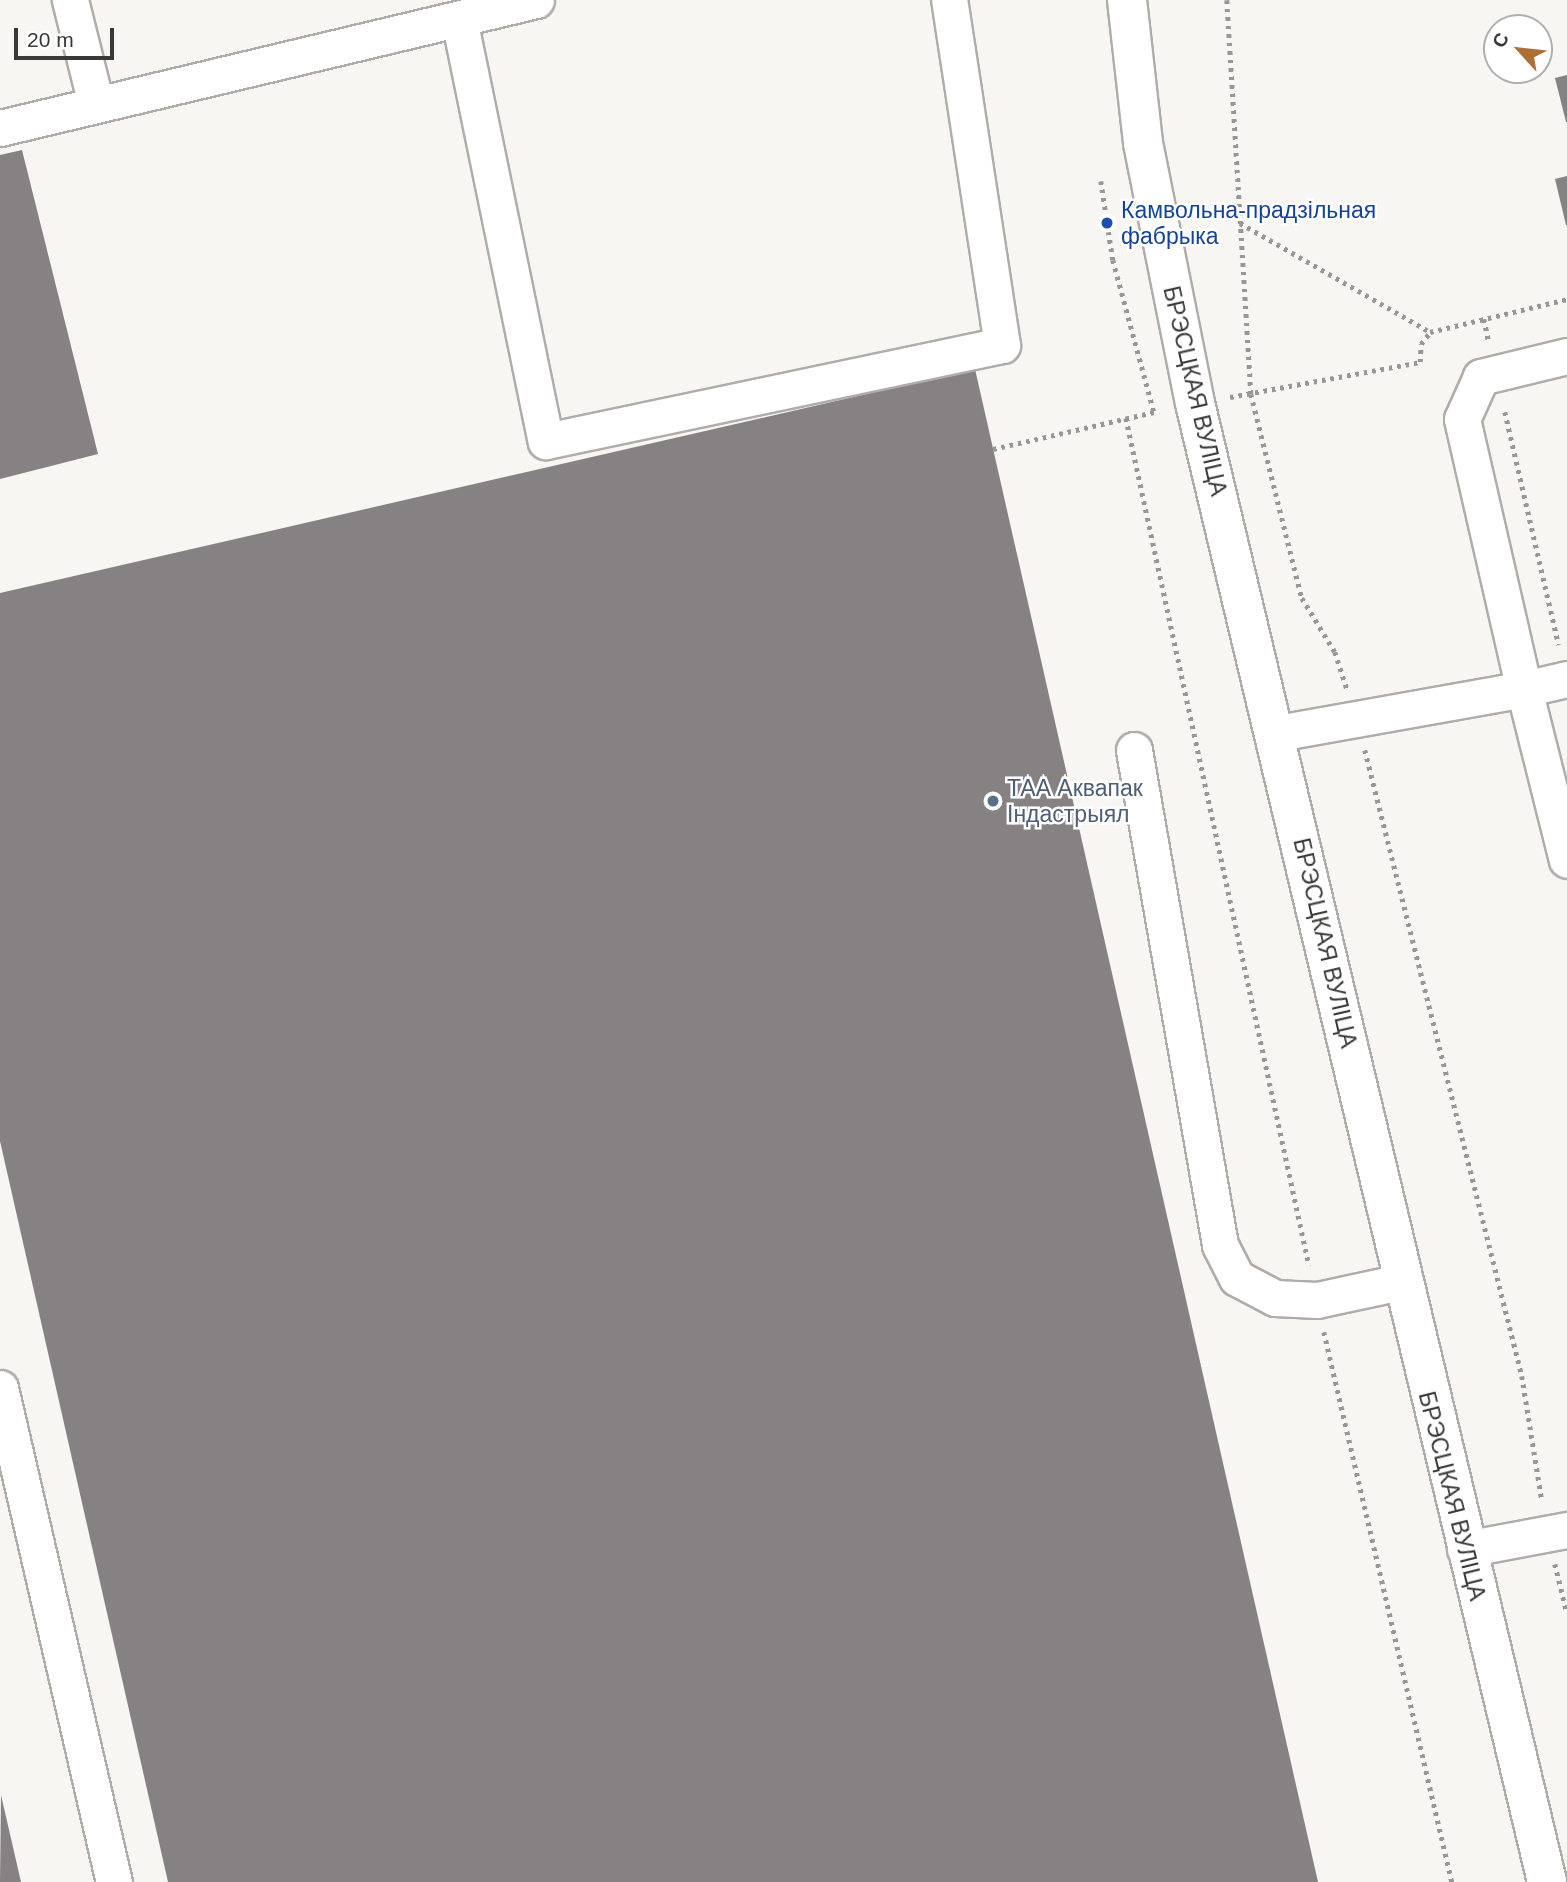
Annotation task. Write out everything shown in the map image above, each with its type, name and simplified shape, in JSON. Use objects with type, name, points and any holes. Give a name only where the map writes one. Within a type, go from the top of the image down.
[{"type":"main road","name":"БРЭСЦКАЯ ВУЛІЦА","points":[[1126,0],[1143,143],[1195,403],[1278,733],[1400,1282],[1548,1882]]},
{"type":"street","points":[[70,0],[96,104]]},
{"type":"street","points":[[0,128],[537,0]]},
{"type":"street","points":[[459,19],[546,441],[1002,345],[948,0]]},
{"type":"street","points":[[1567,356],[1481,377],[1462,419],[1524,689],[1567,860]]},
{"type":"street","points":[[1278,733],[1567,679]]},
{"type":"street","points":[[1134,750],[1220,1245],[1237,1278],[1275,1298],[1317,1300],[1400,1282]]},
{"type":"street","points":[[0,1388],[114,1882]]},
{"type":"street","points":[[1465,1549],[1557,1532]]},
{"type":"path","points":[[1227,0],[1251,394],[1303,598],[1335,653],[1357,719],[1522,1376],[1557,1532],[1567,1613]]},
{"type":"path","points":[[1101,181],[1113,260],[1154,412]]},
{"type":"path","points":[[1239,223],[1430,332],[1567,299]]},
{"type":"path","points":[[1484,319],[1567,679]]},
{"type":"path","points":[[1126,418],[1317,1300],[1452,1882]]},
{"type":"building","points":[[1567,75],[1567,122],[1566,122],[1555,78]]},
{"type":"building","points":[[22,150],[98,454],[0,479],[0,155]]},
{"type":"building","points":[[1567,176],[1567,225],[1566,225],[1555,179]]},
{"type":"building","points":[[975,369],[1318,1882],[168,1882],[0,1141],[0,593]]},
{"type":"building","points":[[1,1795],[21,1882],[0,1882]]},
{"type":"place","name":"Камвольна-прадзільная фабрыка","points":[[1107,223]]},
{"type":"place","name":"ТАА Аквапак Індастрыял","points":[[993,801]]}]
